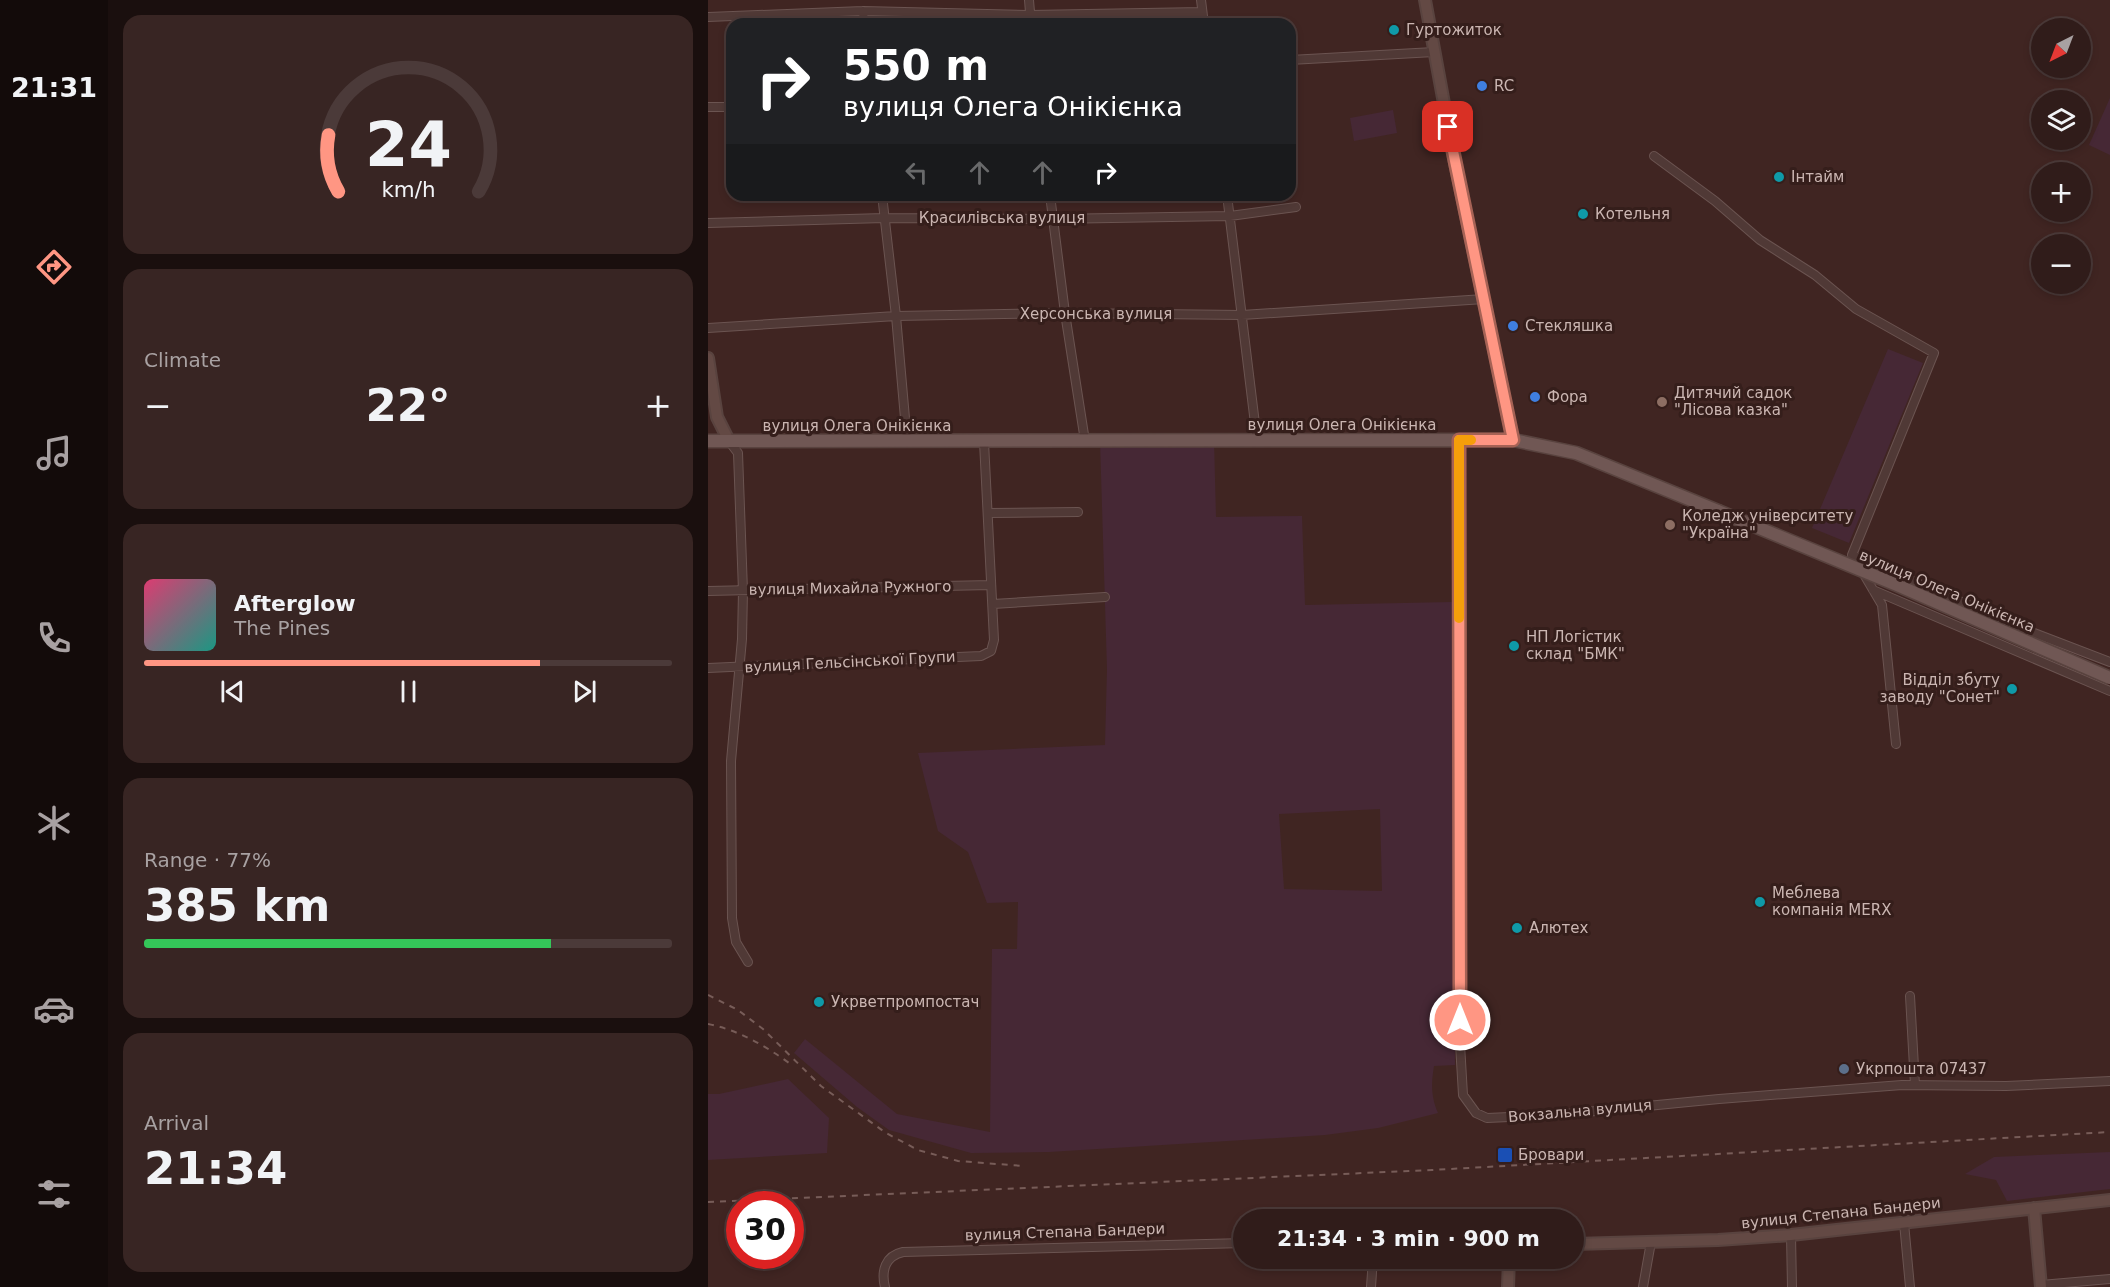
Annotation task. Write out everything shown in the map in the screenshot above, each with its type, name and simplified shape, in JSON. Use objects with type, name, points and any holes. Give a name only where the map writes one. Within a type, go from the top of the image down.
[{"type":"main road","name":"вулиця Олега Онікієнка","points":[[708,441],[1513,440],[1576,453],[1897,585],[2110,678]]},
{"type":"street","points":[[1029,0],[1030,18]]},
{"type":"street","points":[[1201,0],[1203,18]]},
{"type":"street","points":[[1425,0],[1454,158],[1513,440]]},
{"type":"street","points":[[863,12],[864,18]]},
{"type":"street","points":[[708,17],[863,12],[1030,15],[1202,12]]},
{"type":"street","points":[[1296,60],[1434,52]]},
{"type":"street","points":[[708,107],[726,107]]},
{"type":"street","points":[[1654,156],[1715,201],[1760,240],[1815,275],[1856,309],[1934,353],[1852,555]]},
{"type":"street","points":[[883,201],[907,441]]},
{"type":"street","points":[[1051,201],[1085,441]]},
{"type":"street","points":[[1228,201],[1257,440]]},
{"type":"street","name":"Красилівська вулиця","points":[[708,223],[884,218],[1053,219],[1230,216],[1296,207]]},
{"type":"street","name":"Херсонська вулиця","points":[[708,328],[896,316],[1065,313],[1242,315],[1484,299]]},
{"type":"street","points":[[708,358],[717,417],[738,453],[743,591],[731,761],[732,918],[736,942],[748,962]]},
{"type":"street","name":"Вокзальна вулиця","points":[[1459,440],[1460,1044],[1462,1095],[1476,1113],[1487,1118],[1555,1115],[1719,1099],[1915,1085],[2006,1086],[2110,1080]]},
{"type":"street","points":[[984,442],[993,604],[1105,597]]},
{"type":"street","points":[[988,513],[1078,512]]},
{"type":"street","points":[[1852,555],[1881,605],[1896,744]]},
{"type":"street","points":[[1852,555],[2034,633],[2110,662]]},
{"type":"street","name":"вулиця Михайла Ружного","points":[[708,591],[992,585]]},
{"type":"street","points":[[1873,590],[2110,691]]},
{"type":"street","name":"вулиця Гельсінської Групи","points":[[708,668],[981,656],[991,651],[994,640],[993,604]]},
{"type":"street","points":[[2025,654],[2034,633]]},
{"type":"street","points":[[1910,996],[1915,1085]]},
{"type":"street","name":"вулиця Степана Бандери","points":[[1584,1244],[1791,1236],[2110,1200]]},
{"type":"street","points":[[2034,1208],[2041,1286],[2110,1279]]},
{"type":"street","points":[[1904,1223],[1910,1287]]},
{"type":"street","points":[[1791,1236],[1792,1287]]},
{"type":"street","points":[[1643,1287],[1651,1242]]},
{"type":"street","name":"вулиця Степана Бандери","points":[[885,1287],[884,1270],[889,1259],[896,1253],[1233,1243]]},
{"type":"street","points":[[1371,1287],[1372,1269]]},
{"type":"street","points":[[1508,1287],[1509,1269]]},
{"type":"shaded area","points":[[2110,98],[2110,155],[2091,146],[2091,141]]},
{"type":"shaded area","points":[[1393,110],[1397,133],[1354,141],[1350,118]]},
{"type":"shaded area","points":[[1888,349],[1923,363],[1849,543],[1812,528]]},
{"type":"shaded area","points":[[1214,440],[1216,517],[1302,516],[1305,605],[1452,602],[1455,1065],[1434,1066],[1432,1090],[1438,1113],[1378,1128],[1325,1135],[1049,1152],[971,1153],[889,1130],[857,1107],[794,1053],[805,1039],[897,1114],[990,1132],[992,949],[1017,949],[1018,902],[987,903],[968,852],[938,831],[918,753],[1105,745],[1107,669],[1100,441]],"holes":[[[1380,809],[1382,891],[1284,889],[1279,814]]]},
{"type":"shaded area","points":[[788,1079],[829,1118],[827,1153],[708,1160],[708,1094],[719,1094]]},
{"type":"shaded area","points":[[2110,1152],[2110,1189],[2007,1201],[1996,1180],[1965,1174],[1994,1157]]},
{"type":"railway","points":[[708,995],[738,1010],[763,1029],[821,1086],[886,1133],[918,1150],[958,1161],[1023,1166]]},
{"type":"railway","points":[[708,1024],[750,1039],[789,1063]]},
{"type":"railway","points":[[708,1202],[1432,1170],[2110,1132]]},
{"type":"slow traffic","points":[[1459,618],[1459,440],[1471,440]]},
{"type":"place","name":"Гуртожиток","points":[[1394,30]]},
{"type":"place","name":"RC","points":[[1482,86]]},
{"type":"place","name":"Інтайм","points":[[1779,177]]},
{"type":"place","name":"Котельня","points":[[1583,214]]},
{"type":"place","name":"Стекляшка","points":[[1513,326]]},
{"type":"place","name":"Фора","points":[[1535,397]]},
{"type":"place","name":"Дитячий садок \"Лісова казка\"","points":[[1662,402]]},
{"type":"place","name":"Коледж університету \"Україна\"","points":[[1670,525]]},
{"type":"place","name":"НП Логістик склад \"БМК\"","points":[[1514,646]]},
{"type":"place","name":"Відділ збуту заводу \"Сонет\"","points":[[2012,689]]},
{"type":"place","name":"Меблева компанія MERX","points":[[1760,902]]},
{"type":"place","name":"Алютех","points":[[1517,928]]},
{"type":"place","name":"Укрветпромпостач","points":[[819,1002]]},
{"type":"place","name":"Укрпошта 07437","points":[[1844,1069]]},
{"type":"place","name":"Бровари","points":[[1505,1155]]},
{"type":"route","points":[[1448,127],[1513,440],[1459,440],[1460,1020]]}]
